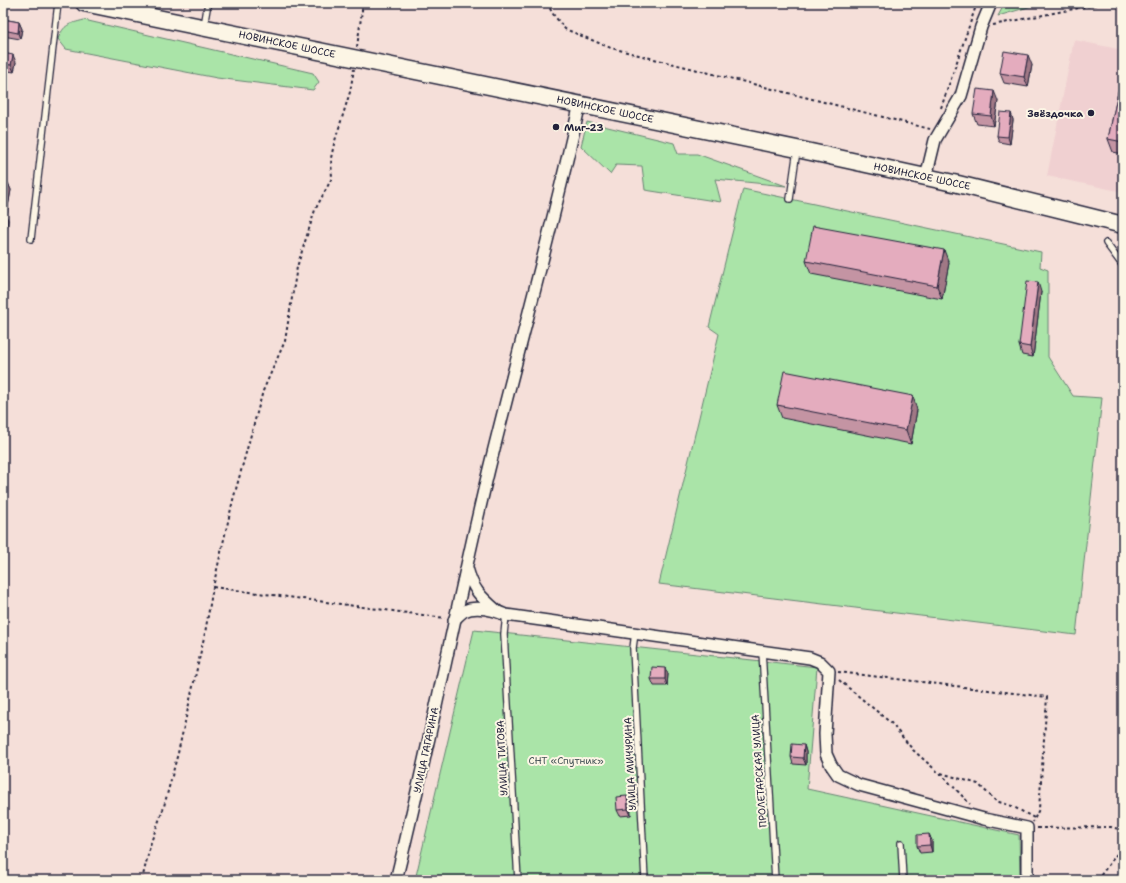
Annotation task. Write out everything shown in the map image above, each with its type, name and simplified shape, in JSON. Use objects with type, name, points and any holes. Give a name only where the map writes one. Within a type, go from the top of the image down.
[{"type":"main road","name":"НОВИНСКОЕ ШОССЕ","points":[[84,3],[580,103],[797,149],[926,177],[1123,225]]},
{"type":"street","points":[[926,177],[935,140],[961,96],[981,27],[991,3]]},
{"type":"street","name":"УЛИЦА ГАГАРИНА","points":[[396,880],[420,784],[466,568],[561,191],[580,103]]},
{"type":"street","points":[[466,568],[471,584],[482,597],[501,613]]},
{"type":"street","points":[[454,620],[465,611],[480,609],[635,632],[762,655],[810,658],[820,662],[829,671],[825,734],[826,754],[831,765],[838,774],[859,785],[984,819],[1027,833],[1027,880]]},
{"type":"lane","points":[[31,240],[58,3]]},
{"type":"lane","points":[[204,27],[208,3]]},
{"type":"lane","points":[[790,199],[797,149]]},
{"type":"lane","points":[[1106,243],[1123,266]]},
{"type":"lane","name":"УЛИЦА ТИТОВА","points":[[501,613],[504,634],[518,880]]},
{"type":"lane","name":"УЛИЦА МИЧУРИНА","points":[[635,632],[633,648],[645,880]]},
{"type":"lane","name":"ПРОЛЕТАРСКАЯ УЛИЦА","points":[[762,655],[775,880]]},
{"type":"lane","points":[[901,843],[903,880]]},
{"type":"path","points":[[142,880],[151,842],[163,810],[178,753],[233,500],[263,391],[285,342],[297,266],[315,210],[332,178],[331,158],[350,92],[363,3]]},
{"type":"path","points":[[547,3],[553,14],[565,29],[611,48],[934,130]]},
{"type":"path","points":[[938,115],[977,3]]},
{"type":"path","points":[[981,27],[1104,3]]},
{"type":"path","points":[[213,587],[454,620]]},
{"type":"path","points":[[829,671],[891,723],[913,750],[940,773],[984,819]]},
{"type":"path","points":[[829,671],[1047,697],[1039,809],[1036,819],[1027,833]]},
{"type":"path","points":[[940,773],[978,784],[996,801],[1012,806],[1036,819]]},
{"type":"path","points":[[1027,833],[1111,827],[1123,830]]},
{"type":"path","points":[[1097,880],[1123,846]]},
{"type":"shaded area","name":"Звёздочка","points":[[1074,40],[1123,50],[1123,192],[1047,176]]},
{"type":"green space","points":[[1005,3],[1042,3],[998,16]]},
{"type":"green space","points":[[84,20],[313,73],[319,82],[313,90],[217,78],[66,49],[58,39],[62,30],[68,25]]},
{"type":"green space","points":[[587,122],[674,143],[678,154],[697,154],[786,186],[715,179],[721,202],[645,190],[642,166],[616,165],[610,174],[581,146]]},
{"type":"green space","points":[[743,189],[1041,252],[1040,267],[1048,270],[1048,357],[1073,396],[1102,398],[1076,635],[659,584],[719,334],[709,327]]},
{"type":"green space","name":"СНТ «Спутник»","points":[[474,630],[817,667],[807,789],[1019,835],[1020,880],[415,880]]},
{"type":"building","points":[[3,19],[19,22],[18,33],[3,30]]},
{"type":"building","points":[[1004,51],[1028,55],[1024,77],[1000,73]]},
{"type":"building","points":[[3,53],[13,55],[11,65],[3,64]]},
{"type":"building","points":[[1123,69],[1123,142],[1108,139]]},
{"type":"building","points":[[977,89],[994,91],[991,116],[973,114]]},
{"type":"building","points":[[1000,112],[1011,113],[1008,137],[997,136]]},
{"type":"building","points":[[3,182],[8,183],[4,205],[3,205]]},
{"type":"building","points":[[3,213],[5,213],[3,229]]},
{"type":"building","points":[[813,226],[944,250],[937,286],[806,261]]},
{"type":"building","points":[[1027,281],[1038,282],[1030,347],[1019,345]]},
{"type":"building","points":[[784,371],[913,396],[906,430],[777,405]]},
{"type":"building","points":[[652,667],[665,668],[665,679],[651,679]]},
{"type":"building","points":[[792,744],[804,745],[803,758],[791,757]]},
{"type":"building","points":[[627,796],[628,809],[617,810],[616,797]]},
{"type":"building","points":[[929,834],[930,845],[917,846],[917,835]]},
{"type":"place","name":"Звёздочка","points":[[1091,113]]},
{"type":"place","name":"Миг-23","points":[[556,127]]}]
